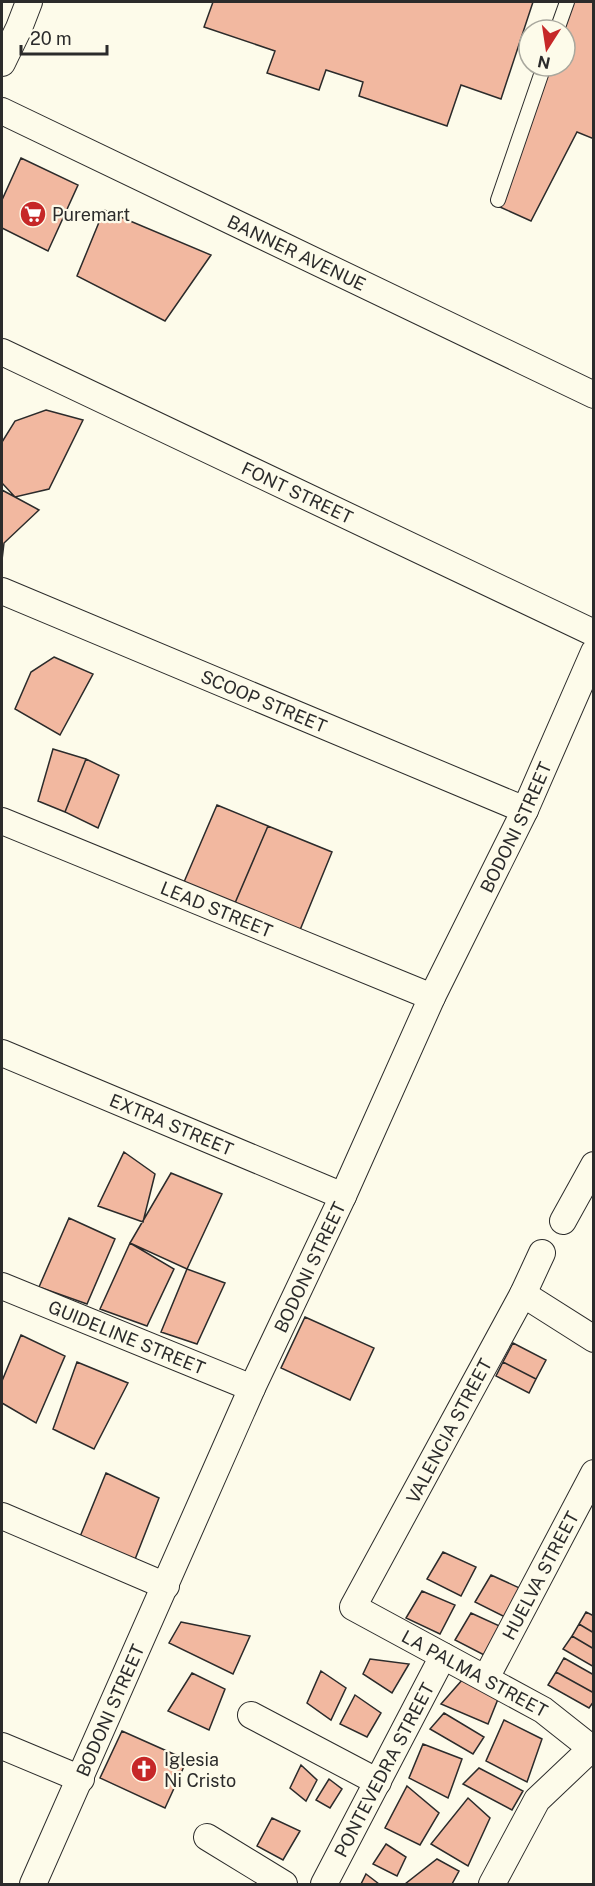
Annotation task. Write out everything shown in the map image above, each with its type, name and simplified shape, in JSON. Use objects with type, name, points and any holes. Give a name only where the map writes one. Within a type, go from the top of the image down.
[{"type":"street","points":[[2,63],[29,2]]},
{"type":"street","name":"BANNER AVENUE","points":[[2,111],[594,395]]},
{"type":"street","name":"FONT STREET","points":[[2,352],[594,633]]},
{"type":"street","name":"SCOOP STREET","points":[[2,591],[525,810]]},
{"type":"street","name":"BODONI STREET","points":[[33,1884],[252,1388],[343,1196],[432,997],[525,810],[594,652]]},
{"type":"street","name":"LEAD STREET","points":[[2,821],[432,997]]},
{"type":"street","name":"EXTRA STREET","points":[[2,1053],[343,1196]]},
{"type":"street","points":[[563,1221],[594,1165]]},
{"type":"street","name":"VALENCIA STREET","points":[[353,1607],[523,1294],[542,1252]]},
{"type":"street","name":"GUIDELINE STREET","points":[[2,1286],[252,1388]]},
{"type":"street","points":[[523,1294],[594,1339]]},
{"type":"street","name":"HUELVA STREET","points":[[486,1678],[594,1473]]},
{"type":"street","points":[[2,1516],[166,1586]]},
{"type":"street","name":"LA PALMA STREET","points":[[353,1607],[543,1710],[592,1747]]},
{"type":"street","name":"PONTEVEDRA STREET","points":[[324,1884],[443,1656]]},
{"type":"street","points":[[251,1715],[378,1782]]},
{"type":"street","points":[[2,1746],[81,1779]]},
{"type":"street","points":[[492,1884],[537,1800],[592,1747]]},
{"type":"street","points":[[207,1837],[284,1884]]},
{"type":"lane","points":[[561,18],[567,2]]},
{"type":"lane","points":[[498,200],[540,78]]},
{"type":"building","points":[[213,2],[533,2],[528,18],[517,18],[517,50],[501,99],[461,85],[447,126],[359,96],[363,82],[326,70],[319,90],[267,73],[275,51],[204,27]]},
{"type":"building","points":[[569,2],[594,2],[594,139],[577,132],[531,221],[500,207],[543,78],[577,78],[577,18],[563,18]]},
{"type":"building","name":"Puremart","points":[[21,158],[78,185],[48,251],[2,228],[2,200]]},
{"type":"building","points":[[104,210],[211,255],[165,321],[77,276]]},
{"type":"building","points":[[46,410],[83,420],[49,489],[15,497],[2,483],[2,442],[15,421]]},
{"type":"building","points":[[2,490],[39,510],[4,543],[2,560]]},
{"type":"building","points":[[54,657],[93,674],[60,735],[15,709],[31,672]]},
{"type":"building","points":[[53,749],[86,759],[65,812],[38,801]]},
{"type":"building","points":[[86,759],[119,775],[98,828],[65,812]]},
{"type":"building","points":[[217,805],[268,826],[235,903],[184,882]]},
{"type":"building","points":[[268,826],[332,852],[300,930],[235,903]]},
{"type":"building","points":[[124,1152],[155,1174],[143,1222],[98,1206]]},
{"type":"building","points":[[171,1173],[222,1194],[187,1269],[130,1243]]},
{"type":"building","points":[[69,1218],[115,1239],[87,1304],[39,1287]]},
{"type":"building","points":[[130,1243],[174,1269],[147,1326],[100,1309]]},
{"type":"building","points":[[187,1269],[225,1283],[197,1344],[161,1332]]},
{"type":"building","points":[[305,1317],[374,1348],[350,1400],[281,1368]]},
{"type":"building","points":[[21,1335],[65,1356],[36,1423],[2,1403],[2,1381]]},
{"type":"building","points":[[513,1343],[546,1360],[536,1379],[503,1362]]},
{"type":"building","points":[[77,1362],[128,1383],[94,1449],[53,1429]]},
{"type":"building","points":[[503,1362],[536,1379],[529,1393],[496,1376]]},
{"type":"building","points":[[106,1473],[159,1498],[132,1567],[77,1544]]},
{"type":"building","points":[[443,1552],[476,1567],[461,1596],[427,1579]]},
{"type":"building","points":[[491,1575],[524,1590],[509,1619],[475,1602]]},
{"type":"building","points":[[422,1591],[455,1605],[440,1634],[406,1618]]},
{"type":"building","points":[[586,1612],[594,1616],[594,1633],[579,1624]]},
{"type":"building","points":[[471,1613],[504,1628],[488,1657],[455,1640]]},
{"type":"building","points":[[181,1622],[250,1636],[233,1674],[169,1643]]},
{"type":"building","points":[[579,1624],[594,1633],[594,1649],[572,1636]]},
{"type":"building","points":[[572,1636],[594,1649],[594,1667],[563,1649]]},
{"type":"building","points":[[564,1658],[594,1675],[594,1693],[556,1672]]},
{"type":"building","points":[[370,1659],[409,1664],[392,1693],[363,1674]]},
{"type":"building","points":[[321,1671],[346,1688],[331,1720],[307,1703]]},
{"type":"building","points":[[556,1672],[594,1693],[594,1701],[589,1708],[548,1685]]},
{"type":"building","points":[[192,1673],[225,1689],[209,1730],[168,1711]]},
{"type":"building","points":[[463,1679],[498,1699],[488,1724],[441,1704]]},
{"type":"building","points":[[355,1695],[381,1713],[367,1737],[340,1724]]},
{"type":"building","points":[[444,1713],[484,1737],[473,1754],[430,1729]]},
{"type":"building","points":[[504,1720],[542,1739],[527,1782],[486,1761]]},
{"type":"building","name":"Iglesia Ni Cristo","points":[[122,1731],[187,1760],[165,1808],[100,1778]]},
{"type":"building","points":[[423,1744],[462,1759],[448,1798],[409,1778]]},
{"type":"building","points":[[301,1765],[317,1780],[306,1801],[290,1788]]},
{"type":"building","points":[[479,1768],[523,1791],[512,1810],[463,1784]]},
{"type":"building","points":[[329,1779],[342,1789],[330,1808],[316,1800]]},
{"type":"building","points":[[407,1786],[439,1813],[420,1845],[385,1828]]},
{"type":"building","points":[[468,1798],[490,1818],[468,1866],[431,1844]]},
{"type":"building","points":[[272,1818],[300,1831],[283,1860],[257,1846]]},
{"type":"building","points":[[386,1844],[406,1857],[397,1876],[373,1864]]},
{"type":"building","points":[[437,1859],[459,1871],[452,1884],[405,1884]]},
{"type":"building","points":[[366,1874],[379,1884],[361,1884]]},
{"type":"place","name":"Puremart","points":[[33,214]]},
{"type":"place","name":"Iglesia Ni Cristo","points":[[144,1769]]}]
